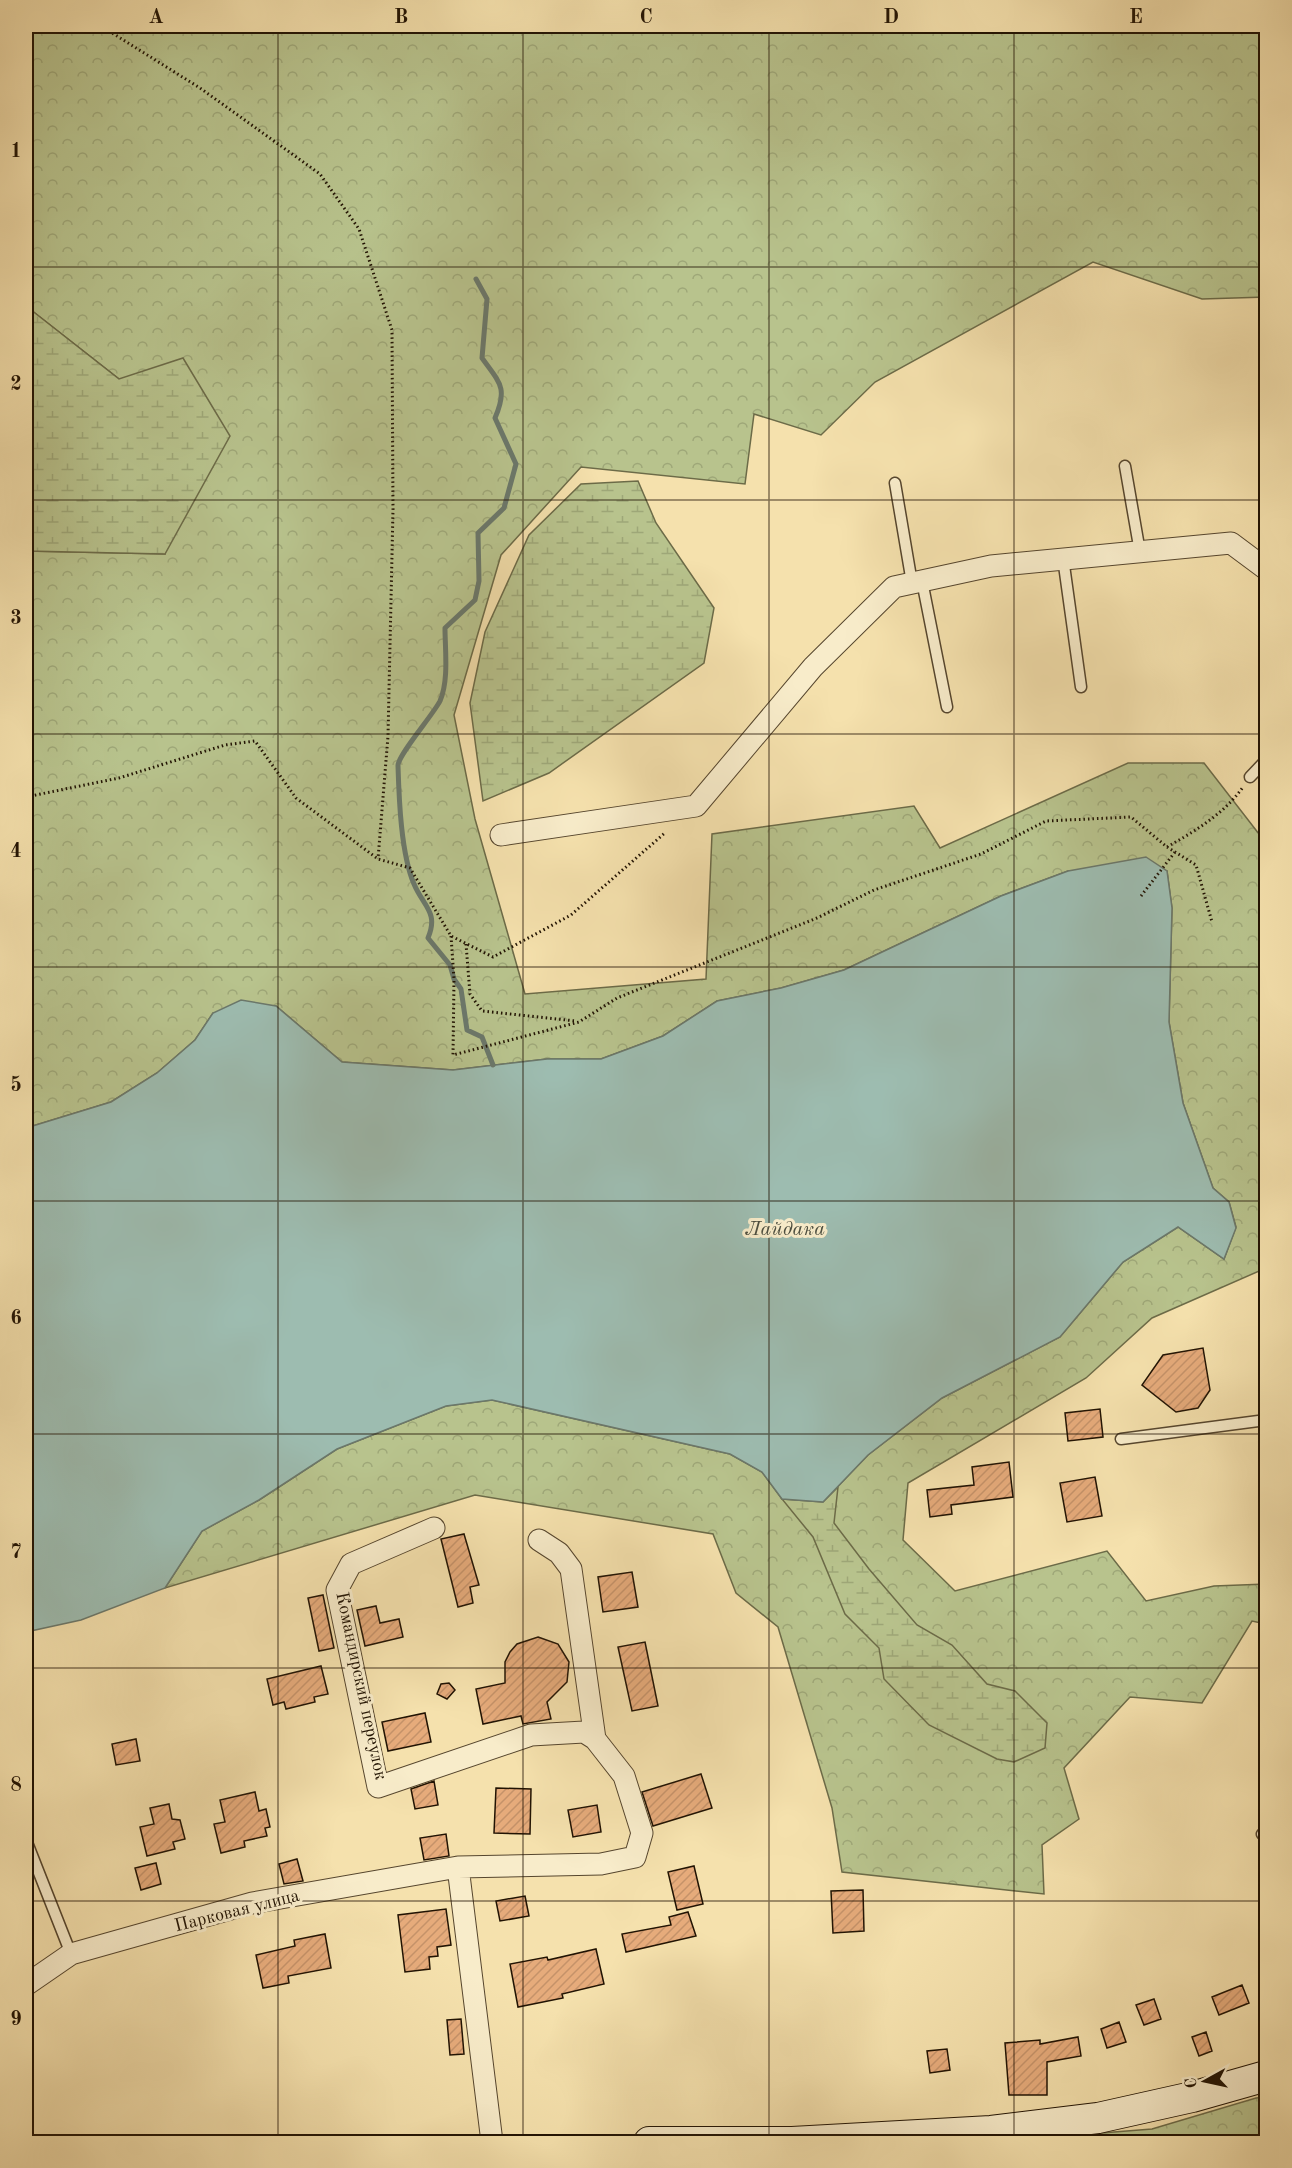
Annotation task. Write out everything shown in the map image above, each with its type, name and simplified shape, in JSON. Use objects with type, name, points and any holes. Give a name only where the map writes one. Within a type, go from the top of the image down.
[{"type":"main road","points":[[649,2142],[792,2142],[991,2131],[1098,2118],[1192,2097],[1266,2076]]},
{"type":"street","points":[[501,835],[696,806],[813,667],[894,587],[991,566],[1231,543],[1266,569]]},
{"type":"street","name":"Командирский переулок","points":[[434,1527],[351,1564],[337,1590],[378,1787],[531,1735],[584,1732],[595,1739]]},
{"type":"street","points":[[539,1540],[559,1553],[571,1569],[595,1739]]},
{"type":"street","name":"Парковая улица","points":[[26,1985],[71,1954],[252,1903],[459,1867],[601,1864],[635,1857],[642,1833],[624,1776],[595,1739]]},
{"type":"street","points":[[459,1867],[492,2142]]},
{"type":"lane","points":[[1125,466],[1140,552]]},
{"type":"lane","points":[[895,483],[947,707]]},
{"type":"lane","points":[[1063,558],[1081,687]]},
{"type":"lane","points":[[1250,777],[1266,759]]},
{"type":"lane","points":[[1121,1439],[1266,1420]]},
{"type":"lane","points":[[26,1840],[71,1954]]},
{"type":"path","points":[[101,26],[200,88],[320,174],[359,229],[392,330],[393,509],[388,736],[378,859]]},
{"type":"path","points":[[26,797],[118,778],[225,745],[255,741],[296,798],[378,859],[410,868],[451,936],[454,980],[453,1055],[579,1022],[617,998],[817,918],[874,890],[981,854],[1046,821],[1131,817],[1167,847],[1196,865],[1212,921]]},
{"type":"path","points":[[1167,847],[1197,830],[1233,801],[1250,777]]},
{"type":"path","points":[[451,936],[493,957],[571,915],[669,829]]},
{"type":"path","points":[[1141,896],[1175,852]]},
{"type":"path","points":[[466,944],[470,994],[482,1011],[579,1022]]},
{"type":"green space","points":[[26,26],[1266,26],[1266,297],[1202,299],[1093,262],[875,382],[821,435],[754,414],[745,484],[581,467],[501,555],[454,715],[475,819],[525,994],[706,979],[712,834],[914,806],[940,848],[1128,763],[1204,763],[1266,843],[1266,1268],[1152,1318],[1086,1378],[908,1483],[903,1540],[955,1591],[1107,1551],[1146,1601],[1214,1586],[1266,1584],[1266,1624],[1252,1621],[1202,1703],[1130,1697],[1064,1768],[1079,1819],[1042,1845],[1044,1894],[842,1872],[832,1808],[778,1627],[736,1593],[713,1534],[475,1495],[165,1588],[202,1531],[259,1500],[337,1449],[446,1406],[492,1400],[730,1454],[762,1472],[782,1499],[823,1502],[868,1455],[942,1398],[1060,1337],[1123,1262],[1178,1227],[1224,1259],[1236,1227],[1229,1202],[1213,1188],[1183,1103],[1169,1022],[1172,908],[1167,871],[1068,871],[1001,896],[844,970],[781,988],[717,1001],[663,1036],[601,1059],[547,1059],[453,1070],[342,1062],[276,1006],[213,1013],[195,1040],[157,1073],[111,1102],[26,1128],[26,551],[165,554],[119,379],[26,306]]},
{"type":"green space","points":[[26,306],[119,379],[183,358],[230,436],[165,554],[26,551]]},
{"type":"green space","points":[[638,481],[656,523],[714,608],[704,663],[549,773],[483,801],[470,703],[485,632],[529,535],[581,484]]},
{"type":"green space","points":[[838,1487],[834,1523],[869,1569],[917,1625],[952,1645],[987,1684],[1015,1691],[1047,1723],[1045,1748],[1014,1762],[997,1759],[929,1725],[884,1679],[879,1648],[845,1614],[813,1537],[782,1499],[823,1502]]},
{"type":"green space","points":[[1266,2097],[1266,2142],[987,2142],[1152,2129]]},
{"type":"water","name":"Лайдака","points":[[1146,857],[1167,871],[1172,908],[1169,1022],[1183,1103],[1213,1188],[1229,1202],[1236,1228],[1224,1259],[1178,1227],[1123,1262],[1060,1337],[942,1398],[868,1455],[823,1502],[782,1499],[762,1472],[730,1454],[492,1400],[446,1406],[337,1449],[259,1500],[202,1531],[165,1588],[81,1620],[26,1632],[26,1128],[111,1102],[157,1073],[195,1040],[213,1013],[241,1000],[276,1006],[342,1062],[453,1070],[547,1059],[601,1059],[663,1036],[717,1001],[781,988],[844,970],[1001,896],[1068,871]]},
{"type":"building","points":[[1203,1348],[1210,1390],[1198,1408],[1176,1412],[1142,1385],[1163,1355]]},
{"type":"building","points":[[1100,1409],[1103,1437],[1068,1441],[1065,1413]]},
{"type":"building","points":[[1009,1462],[1013,1497],[951,1505],[952,1514],[930,1517],[927,1490],[974,1485],[972,1467]]},
{"type":"building","points":[[1095,1477],[1102,1516],[1067,1522],[1060,1483]]},
{"type":"building","points":[[464,1534],[479,1585],[470,1587],[473,1603],[458,1607],[441,1539]]},
{"type":"building","points":[[632,1572],[638,1607],[603,1612],[598,1577]]},
{"type":"building","points":[[323,1595],[334,1648],[319,1651],[308,1598]]},
{"type":"building","points":[[376,1606],[380,1623],[399,1619],[403,1637],[365,1646],[357,1610]]},
{"type":"building","points":[[538,1637],[558,1644],[569,1662],[567,1682],[547,1702],[551,1719],[523,1724],[521,1716],[483,1724],[476,1689],[505,1683],[505,1662],[510,1652],[517,1644]]},
{"type":"building","points":[[645,1642],[658,1706],[632,1711],[618,1647]]},
{"type":"building","points":[[321,1666],[328,1694],[314,1697],[315,1702],[286,1709],[284,1702],[273,1705],[267,1679]]},
{"type":"building","points":[[449,1683],[455,1690],[447,1699],[437,1694],[441,1684]]},
{"type":"building","points":[[425,1713],[431,1742],[388,1751],[382,1722]]},
{"type":"building","points":[[136,1739],[140,1761],[116,1765],[112,1744]]},
{"type":"building","points":[[701,1774],[712,1808],[653,1826],[642,1792]]},
{"type":"building","points":[[434,1781],[438,1805],[415,1809],[411,1789]]},
{"type":"building","points":[[496,1788],[531,1789],[530,1834],[494,1833]]},
{"type":"building","points":[[255,1792],[259,1811],[266,1809],[270,1827],[265,1828],[267,1836],[244,1841],[245,1847],[221,1853],[214,1824],[225,1822],[220,1800]]},
{"type":"building","points":[[169,1804],[172,1819],[180,1820],[185,1839],[173,1842],[175,1849],[147,1856],[140,1827],[154,1824],[150,1808]]},
{"type":"building","points":[[597,1805],[601,1832],[573,1837],[568,1810]]},
{"type":"building","points":[[446,1834],[449,1856],[424,1860],[420,1838]]},
{"type":"building","points":[[297,1859],[303,1881],[284,1884],[279,1864]]},
{"type":"building","points":[[156,1863],[161,1884],[141,1890],[135,1868]]},
{"type":"building","points":[[694,1866],[703,1904],[677,1910],[668,1872]]},
{"type":"building","points":[[863,1890],[864,1931],[833,1933],[831,1891]]},
{"type":"building","points":[[525,1896],[529,1916],[500,1921],[496,1901]]},
{"type":"building","points":[[446,1909],[451,1945],[437,1947],[438,1956],[429,1957],[430,1969],[405,1972],[398,1915]]},
{"type":"building","points":[[688,1912],[696,1936],[626,1952],[622,1934],[671,1925],[669,1917]]},
{"type":"building","points":[[325,1934],[331,1968],[288,1976],[289,1983],[263,1988],[256,1955],[295,1946],[294,1940]]},
{"type":"building","points":[[596,1949],[604,1984],[562,1994],[563,1998],[518,2007],[510,1964],[547,1957],[548,1960]]},
{"type":"building","points":[[1242,1985],[1249,2003],[1219,2015],[1212,1997]]},
{"type":"building","points":[[1154,1999],[1161,2019],[1144,2025],[1136,2005]]},
{"type":"building","points":[[461,2019],[464,2054],[450,2055],[447,2020]]},
{"type":"building","points":[[1119,2022],[1126,2042],[1107,2048],[1101,2029]]},
{"type":"building","points":[[1206,2032],[1212,2051],[1199,2056],[1192,2037]]},
{"type":"building","points":[[1078,2037],[1081,2056],[1047,2062],[1047,2095],[1009,2095],[1005,2043],[1040,2040],[1040,2044]]},
{"type":"building","points":[[947,2049],[950,2070],[930,2073],[927,2051]]},
{"type":"waterway","points":[[476,279],[487,299],[482,358],[500,386],[501,399],[495,418],[516,464],[504,508],[478,533],[479,581],[475,600],[445,628],[446,674],[440,701],[403,754],[398,766],[401,826],[406,858],[414,884],[431,915],[432,922],[428,938],[450,965],[454,979],[461,989],[467,1030],[482,1037],[493,1065]]}]
